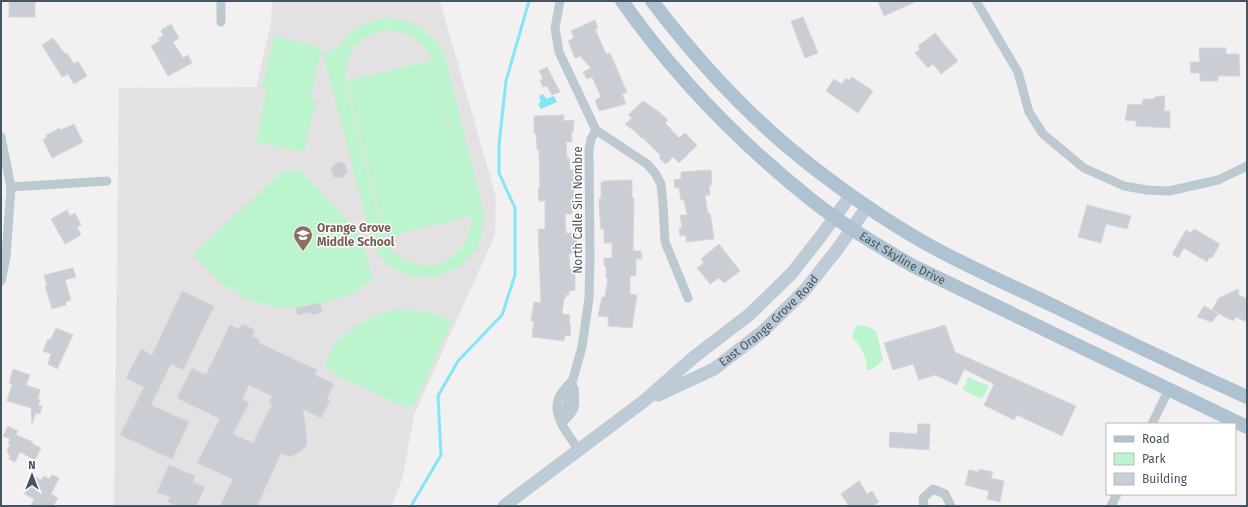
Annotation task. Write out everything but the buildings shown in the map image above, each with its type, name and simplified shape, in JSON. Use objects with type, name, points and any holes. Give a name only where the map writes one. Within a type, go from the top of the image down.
[{"type":"main road","name":"East Skyline Drive","points":[[622,1],[660,53],[733,132],[809,199],[835,218],[913,266],[1247,427]]},
{"type":"main road","name":"East Skyline Drive","points":[[652,1],[672,28],[721,85],[804,161],[867,207],[926,243],[1044,302],[1247,397]]},
{"type":"main road","name":"East Orange Grove Road","points":[[504,506],[644,401],[694,357],[750,314],[792,273],[851,195]]},
{"type":"main road","name":"East Orange Grove Road","points":[[644,401],[714,369],[762,332],[805,290],[867,207]]},
{"type":"street","points":[[221,1],[221,22]]},
{"type":"street","points":[[560,1],[555,28],[559,52],[596,130],[647,164],[655,173],[660,184],[663,204],[665,242],[688,298]]},
{"type":"street","points":[[976,1],[1018,72],[1029,112],[1043,134],[1084,168],[1124,186],[1147,190],[1169,191],[1218,180],[1247,166]]},
{"type":"street","name":"North Calle Sin Nombre","points":[[562,423],[573,413],[575,406],[573,379],[582,347],[589,298],[589,150],[591,139],[596,130]]},
{"type":"street","points":[[1,137],[11,188],[6,257],[1,281]]},
{"type":"street","points":[[11,188],[107,181]]},
{"type":"street","name":"North Calle Sin Nombre","points":[[573,379],[558,398],[558,417],[564,429],[579,450]]},
{"type":"street","points":[[1152,423],[1169,389]]},
{"type":"street","points":[[924,506],[923,498],[933,489],[945,494],[951,506]]},
{"type":"street","points":[[1111,506],[1116,495]]},
{"type":"shaded area","name":"Orange Grove Middle School","points":[[272,1],[440,1],[496,197],[495,235],[414,415],[403,476],[392,506],[114,506],[119,88],[256,87],[271,24]]},
{"type":"green space","points":[[386,18],[405,20],[422,28],[436,41],[445,57],[483,210],[482,233],[480,242],[476,249],[461,265],[450,272],[437,276],[412,276],[399,272],[388,265],[379,255],[371,238],[323,52],[336,49],[337,51],[341,43],[351,32],[370,22]],"holes":[[[386,30],[402,32],[419,41],[429,52],[433,60],[471,215],[432,60],[346,81],[385,237],[472,216],[467,239],[461,248],[454,256],[434,265],[423,265],[407,261],[389,247],[383,236],[345,83],[347,63],[354,48],[367,37],[376,33]]]},
{"type":"green space","points":[[274,36],[322,47],[310,99],[316,100],[304,152],[256,142],[267,90],[262,89]]},
{"type":"green space","points":[[283,171],[302,171],[360,235],[373,279],[352,294],[313,307],[279,308],[248,300],[220,282],[193,254]]},
{"type":"green space","points":[[396,309],[423,311],[452,320],[415,404],[405,407],[338,376],[325,365],[334,344],[349,331],[364,321]]},
{"type":"green space","points":[[857,325],[866,326],[876,331],[883,359],[876,366],[867,370],[865,356],[861,348],[852,337]]},
{"type":"green space","points":[[968,377],[989,386],[982,399],[963,390]]},
{"type":"water","points":[[543,94],[546,99],[554,96],[557,102],[541,109],[538,104],[541,102],[539,96]]},
{"type":"waterway","points":[[411,506],[441,455],[438,396],[458,361],[502,315],[515,275],[515,208],[499,173],[499,145],[506,81],[529,1]]},
{"type":"place","name":"Orange Grove Middle School","points":[[303,252]]}]
